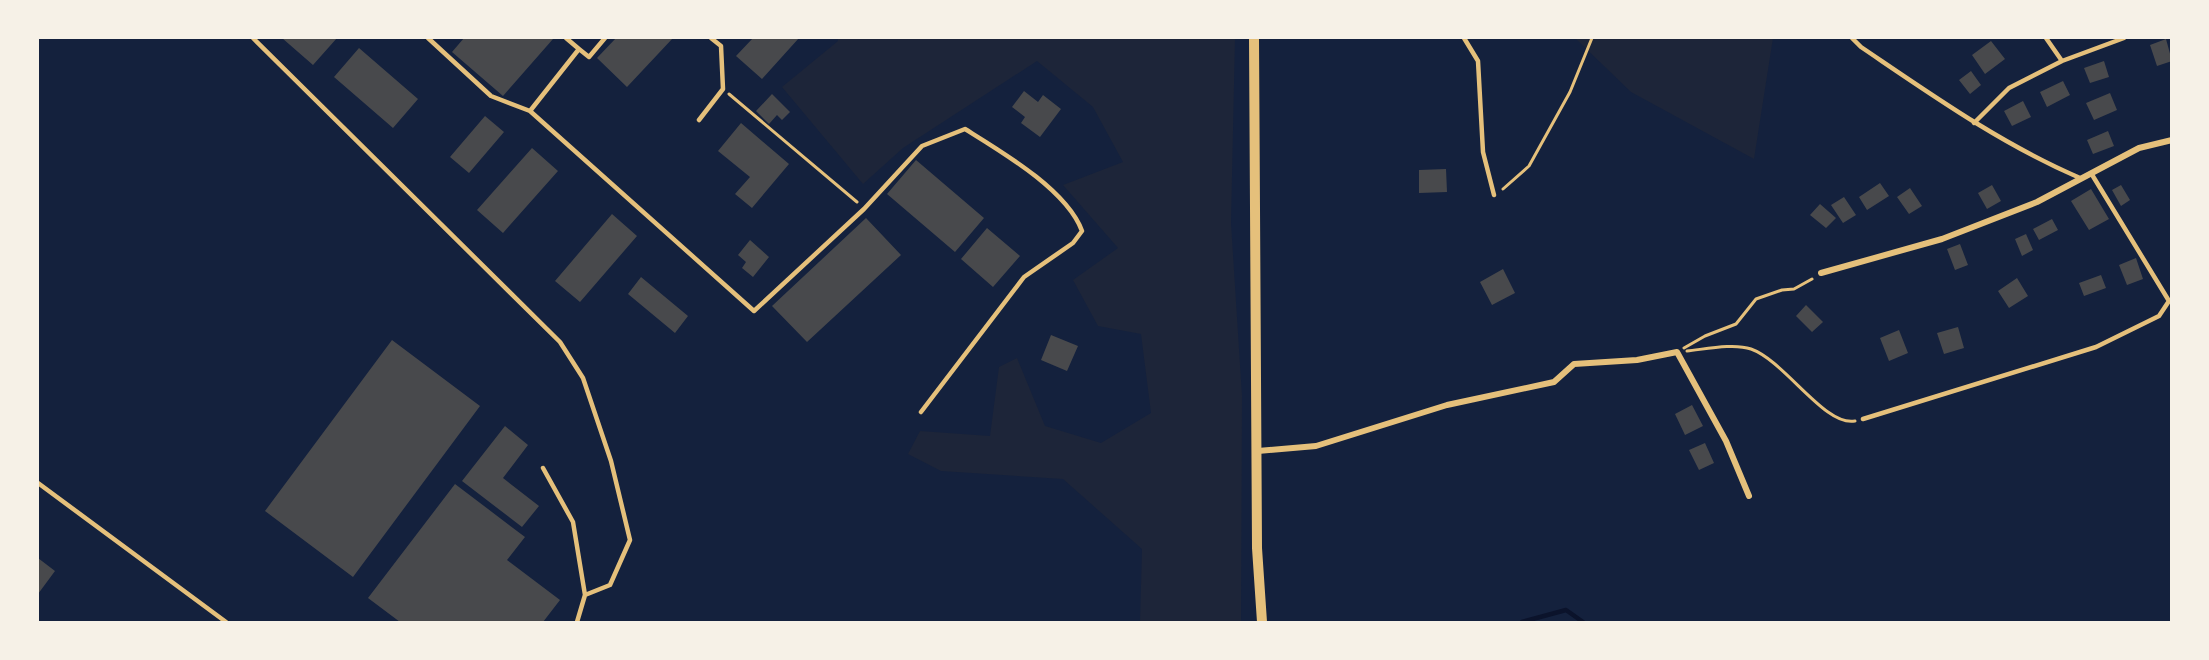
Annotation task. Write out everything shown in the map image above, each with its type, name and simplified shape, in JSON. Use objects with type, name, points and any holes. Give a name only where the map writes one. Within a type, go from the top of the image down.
[{"type":"street","points":[[1254,38],[1257,548],[1262,622]]},
{"type":"street","points":[[1821,273],[1942,239],[2037,202],[2139,148],[2172,140]]},
{"type":"street","points":[[1258,451],[1316,446],[1447,405],[1554,382],[1574,364],[1637,360],[1677,352],[1726,441],[1749,496]]},
{"type":"lane","points":[[253,38],[560,342],[583,378],[611,461],[630,540],[610,585],[585,595]]},
{"type":"lane","points":[[428,38],[491,96],[530,111],[754,311],[864,208],[922,146],[965,129],[1024,166],[1076,216],[1082,231],[1073,243],[1024,277],[921,412]]},
{"type":"lane","points":[[566,38],[589,57],[605,38]]},
{"type":"lane","points":[[699,120],[723,89],[721,46],[711,38]]},
{"type":"lane","points":[[1464,38],[1478,61],[1483,152],[1494,195]]},
{"type":"lane","points":[[1852,38],[1861,47],[1974,123],[2032,158],[2080,178]]},
{"type":"lane","points":[[2046,38],[2062,61]]},
{"type":"lane","points":[[1974,123],[2009,88],[2062,61],[2124,38]]},
{"type":"lane","points":[[530,111],[579,49]]},
{"type":"lane","points":[[1863,419],[2096,347],[2159,316],[2169,300],[2091,173]]},
{"type":"lane","points":[[543,468],[573,522],[585,595],[577,622]]},
{"type":"lane","points":[[38,483],[226,622]]},
{"type":"path","points":[[1494,195],[1529,166],[1570,92],[1592,38]]},
{"type":"path","points":[[723,89],[864,208]]},
{"type":"path","points":[[1677,352],[1705,336],[1736,324],[1756,299],[1782,290],[1794,289],[1821,273]]},
{"type":"path","points":[[1677,352],[1750,348],[1775,361],[1827,414],[1849,422],[1863,419]]},
{"type":"shaded area","points":[[838,38],[1235,38],[1231,223],[1242,396],[1241,622],[1140,622],[1142,549],[1063,479],[941,471],[908,454],[920,431],[990,436],[999,367],[1017,358],[1045,426],[1101,443],[1151,413],[1141,334],[1098,326],[1073,280],[1118,248],[1063,185],[1123,162],[1093,107],[1037,61],[903,148],[863,184],[782,87],[838,41]]},
{"type":"shaded area","points":[[1575,38],[1773,38],[1754,159],[1631,92]]},
{"type":"building","points":[[282,38],[337,38],[313,65]]},
{"type":"building","points":[[464,38],[553,39],[503,96],[452,52]]},
{"type":"building","points":[[616,38],[673,38],[627,87],[597,58]]},
{"type":"building","points":[[753,38],[799,38],[762,79],[736,56]]},
{"type":"building","points":[[2166,39],[2172,61],[2157,66],[2150,45]]},
{"type":"building","points":[[1991,41],[2005,59],[1985,74],[1972,55]]},
{"type":"building","points":[[359,48],[418,99],[393,128],[334,77]]},
{"type":"building","points":[[2104,61],[2109,77],[2090,83],[2084,68]]},
{"type":"building","points":[[1971,71],[1981,85],[1970,94],[1959,80]]},
{"type":"building","points":[[2063,81],[2070,95],[2047,107],[2040,92]]},
{"type":"building","points":[[1024,91],[1038,102],[1043,95],[1061,109],[1040,137],[1021,123],[1025,117],[1012,107]]},
{"type":"building","points":[[2110,93],[2117,110],[2094,120],[2086,103]]},
{"type":"building","points":[[772,94],[790,112],[782,120],[777,115],[769,124],[756,111]]},
{"type":"building","points":[[2023,101],[2031,117],[2012,126],[2004,111]]},
{"type":"building","points":[[485,116],[504,132],[469,173],[450,157]]},
{"type":"building","points":[[741,123],[789,164],[752,208],[735,194],[750,177],[718,151]]},
{"type":"building","points":[[2108,131],[2114,146],[2093,154],[2087,140]]},
{"type":"building","points":[[532,148],[558,171],[503,233],[477,210]]},
{"type":"building","points":[[916,160],[984,218],[955,252],[887,194]]},
{"type":"building","points":[[1446,169],[1447,192],[1419,193],[1419,170]]},
{"type":"building","points":[[1880,183],[1889,196],[1867,210],[1859,197]]},
{"type":"building","points":[[1992,185],[2001,201],[1987,209],[1978,193]]},
{"type":"building","points":[[2121,185],[2130,200],[2121,206],[2112,190]]},
{"type":"building","points":[[1910,188],[1922,206],[1909,214],[1897,197]]},
{"type":"building","points":[[2091,189],[2109,219],[2089,230],[2071,201]]},
{"type":"building","points":[[1844,197],[1856,215],[1843,223],[1831,205]]},
{"type":"building","points":[[1820,204],[1836,218],[1826,228],[1810,215]]},
{"type":"building","points":[[612,214],[637,236],[580,302],[555,281]]},
{"type":"building","points":[[866,218],[901,255],[807,342],[772,306]]},
{"type":"building","points":[[2052,219],[2058,230],[2039,240],[2033,229]]},
{"type":"building","points":[[987,228],[1020,256],[993,287],[961,259]]},
{"type":"building","points":[[2026,234],[2033,250],[2022,256],[2015,239]]},
{"type":"building","points":[[750,240],[769,257],[753,277],[742,268],[746,262],[738,255]]},
{"type":"building","points":[[1960,244],[1968,265],[1955,270],[1947,249]]},
{"type":"building","points":[[2136,258],[2143,279],[2127,285],[2119,265]]},
{"type":"building","points":[[1503,269],[1515,293],[1492,305],[1480,282]]},
{"type":"building","points":[[2101,275],[2106,288],[2084,296],[2079,283]]},
{"type":"building","points":[[641,277],[688,316],[675,333],[628,294]]},
{"type":"building","points":[[2017,278],[2028,296],[2009,308],[1998,291]]},
{"type":"building","points":[[1806,305],[1823,322],[1812,332],[1796,316]]},
{"type":"building","points":[[1958,327],[1964,348],[1944,354],[1937,333]]},
{"type":"building","points":[[1899,330],[1908,353],[1889,361],[1880,338]]},
{"type":"building","points":[[1051,335],[1078,346],[1067,371],[1041,360]]},
{"type":"building","points":[[392,340],[480,406],[353,577],[265,511]]},
{"type":"building","points":[[1692,405],[1703,426],[1685,435],[1675,414]]},
{"type":"building","points":[[505,426],[528,445],[503,478],[539,506],[522,527],[462,481]]},
{"type":"building","points":[[1705,443],[1714,463],[1699,470],[1689,450]]},
{"type":"building","points":[[455,484],[525,537],[507,560],[560,600],[543,622],[400,622],[368,598]]},
{"type":"building","points":[[38,558],[55,571],[38,594]]},
{"type":"waterway","points":[[1522,622],[1566,610],[1583,622]]}]
